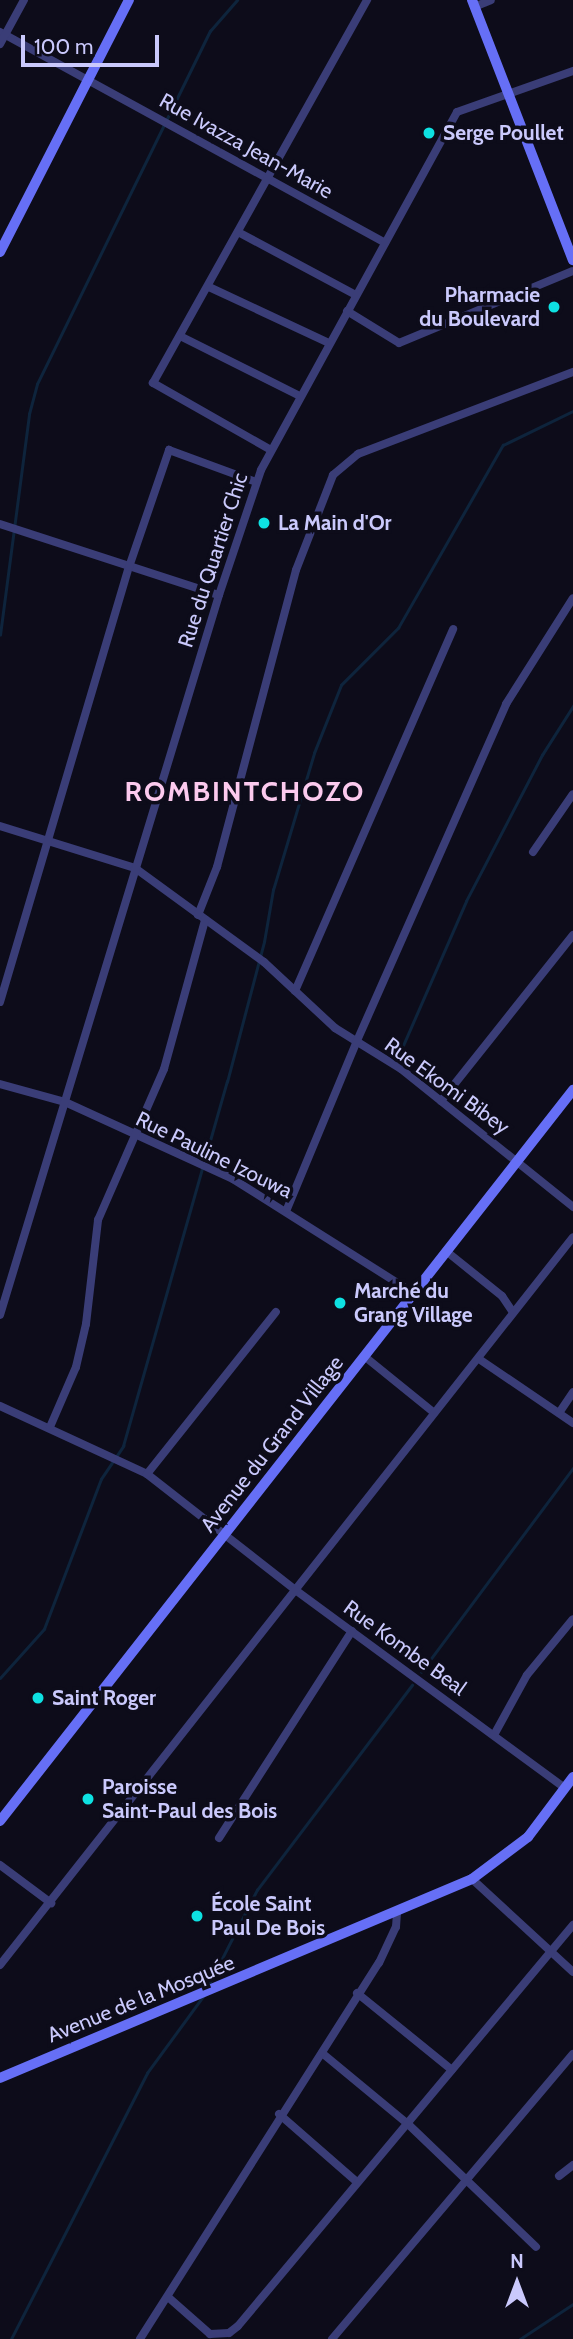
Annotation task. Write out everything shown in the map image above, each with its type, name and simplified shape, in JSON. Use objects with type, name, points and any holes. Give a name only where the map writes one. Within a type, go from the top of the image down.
[{"type":"street","points":[[0,44],[3,33],[24,0]]},
{"type":"street","points":[[0,252],[129,0]]},
{"type":"street","points":[[271,450],[153,383],[367,0]]},
{"type":"street","points":[[491,0],[473,3],[573,260]]},
{"type":"street","name":"Rue Ivazza Jean-Marie","points":[[3,33],[173,124],[384,243]]},
{"type":"street","name":"Rue du Quartier Chic","points":[[0,1315],[219,594],[256,482],[354,294],[457,112],[506,91],[573,71]]},
{"type":"street","points":[[238,232],[354,294]]},
{"type":"street","points":[[347,311],[399,343],[573,271]]},
{"type":"street","points":[[209,287],[329,343]]},
{"type":"street","points":[[180,336],[300,396]]},
{"type":"street","points":[[50,1427],[76,1367],[86,1324],[98,1220],[177,1034],[202,918],[292,583],[332,475],[358,454],[573,372]]},
{"type":"street","points":[[0,1002],[129,567],[169,450],[256,482]]},
{"type":"street","points":[[3,525],[219,594]]},
{"type":"street","points":[[287,1209],[356,1042],[506,704],[573,598]]},
{"type":"street","points":[[295,990],[453,629]]},
{"type":"street","points":[[533,852],[573,794]]},
{"type":"street","name":"Rue Ekomi Bibey","points":[[0,826],[135,869],[264,962],[356,1042],[401,1069],[573,1207]]},
{"type":"street","points":[[441,1101],[573,935]]},
{"type":"street","name":"Rue Pauline Izouwa","points":[[0,1084],[65,1102],[202,1165],[287,1209],[413,1293]]},
{"type":"street","name":"Avenue du Grand Village","points":[[0,1821],[573,1090]]},
{"type":"street","points":[[0,1965],[432,1411],[479,1359],[512,1311],[573,1237]]},
{"type":"street","points":[[446,1251],[502,1296],[512,1311]]},
{"type":"street","points":[[147,1474],[276,1312]]},
{"type":"street","points":[[364,1356],[432,1411]]},
{"type":"street","points":[[479,1359],[573,1423]]},
{"type":"street","points":[[559,1413],[573,1392]]},
{"type":"street","name":"Rue Kombe Beal","points":[[0,1406],[110,1453],[147,1474],[294,1589],[565,1788]]},
{"type":"street","points":[[494,1735],[527,1675],[573,1619]]},
{"type":"street","points":[[219,1838],[352,1631]]},
{"type":"street","name":"Avenue de la Mosquée","points":[[0,2078],[200,1996],[472,1879],[528,1837],[573,1777]]},
{"type":"street","points":[[0,1865],[51,1903]]},
{"type":"street","points":[[472,1879],[573,1972]]},
{"type":"street","points":[[140,2339],[279,2114],[322,2053],[392,1939],[397,1912]]},
{"type":"street","points":[[168,2297],[210,2334],[229,2333],[573,1925]]},
{"type":"street","points":[[357,1993],[452,2070]]},
{"type":"street","points":[[322,2053],[468,2179],[536,2247]]},
{"type":"street","points":[[332,2339],[573,2054]]},
{"type":"street","points":[[279,2114],[357,2182]]},
{"type":"street","points":[[559,2176],[573,2165]]},
{"type":"waterway","points":[[0,635],[29,414],[37,384],[210,31],[237,0]]},
{"type":"waterway","points":[[0,1678],[44,1629],[101,1479],[123,1446],[227,1082],[264,942],[273,890],[314,753],[341,685],[398,628],[503,445],[573,411]]},
{"type":"waterway","points":[[398,1057],[466,901],[542,755],[573,706]]},
{"type":"waterway","points":[[421,1672],[573,1468]]},
{"type":"waterway","points":[[208,1986],[257,1890],[412,1685]]},
{"type":"waterway","points":[[11,2339],[147,2073],[204,1995]]},
{"type":"waterway","points":[[520,2339],[573,2304]]},
{"type":"place","name":"Serge Poullet","points":[[429,133]]},
{"type":"place","name":"Pharmacie du Boulevard","points":[[554,307]]},
{"type":"place","name":"La Main d'Or","points":[[264,523]]},
{"type":"place","name":"Marché du Grang Village","points":[[340,1303]]},
{"type":"place","name":"Saint Roger","points":[[38,1698]]},
{"type":"place","name":"Paroisse Saint-Paul des Bois","points":[[88,1799]]},
{"type":"place","name":"École Saint Paul De Bois","points":[[197,1916]]},
{"type":"district","name":"ROMBINTCHOZO","points":[[245,791]]}]
